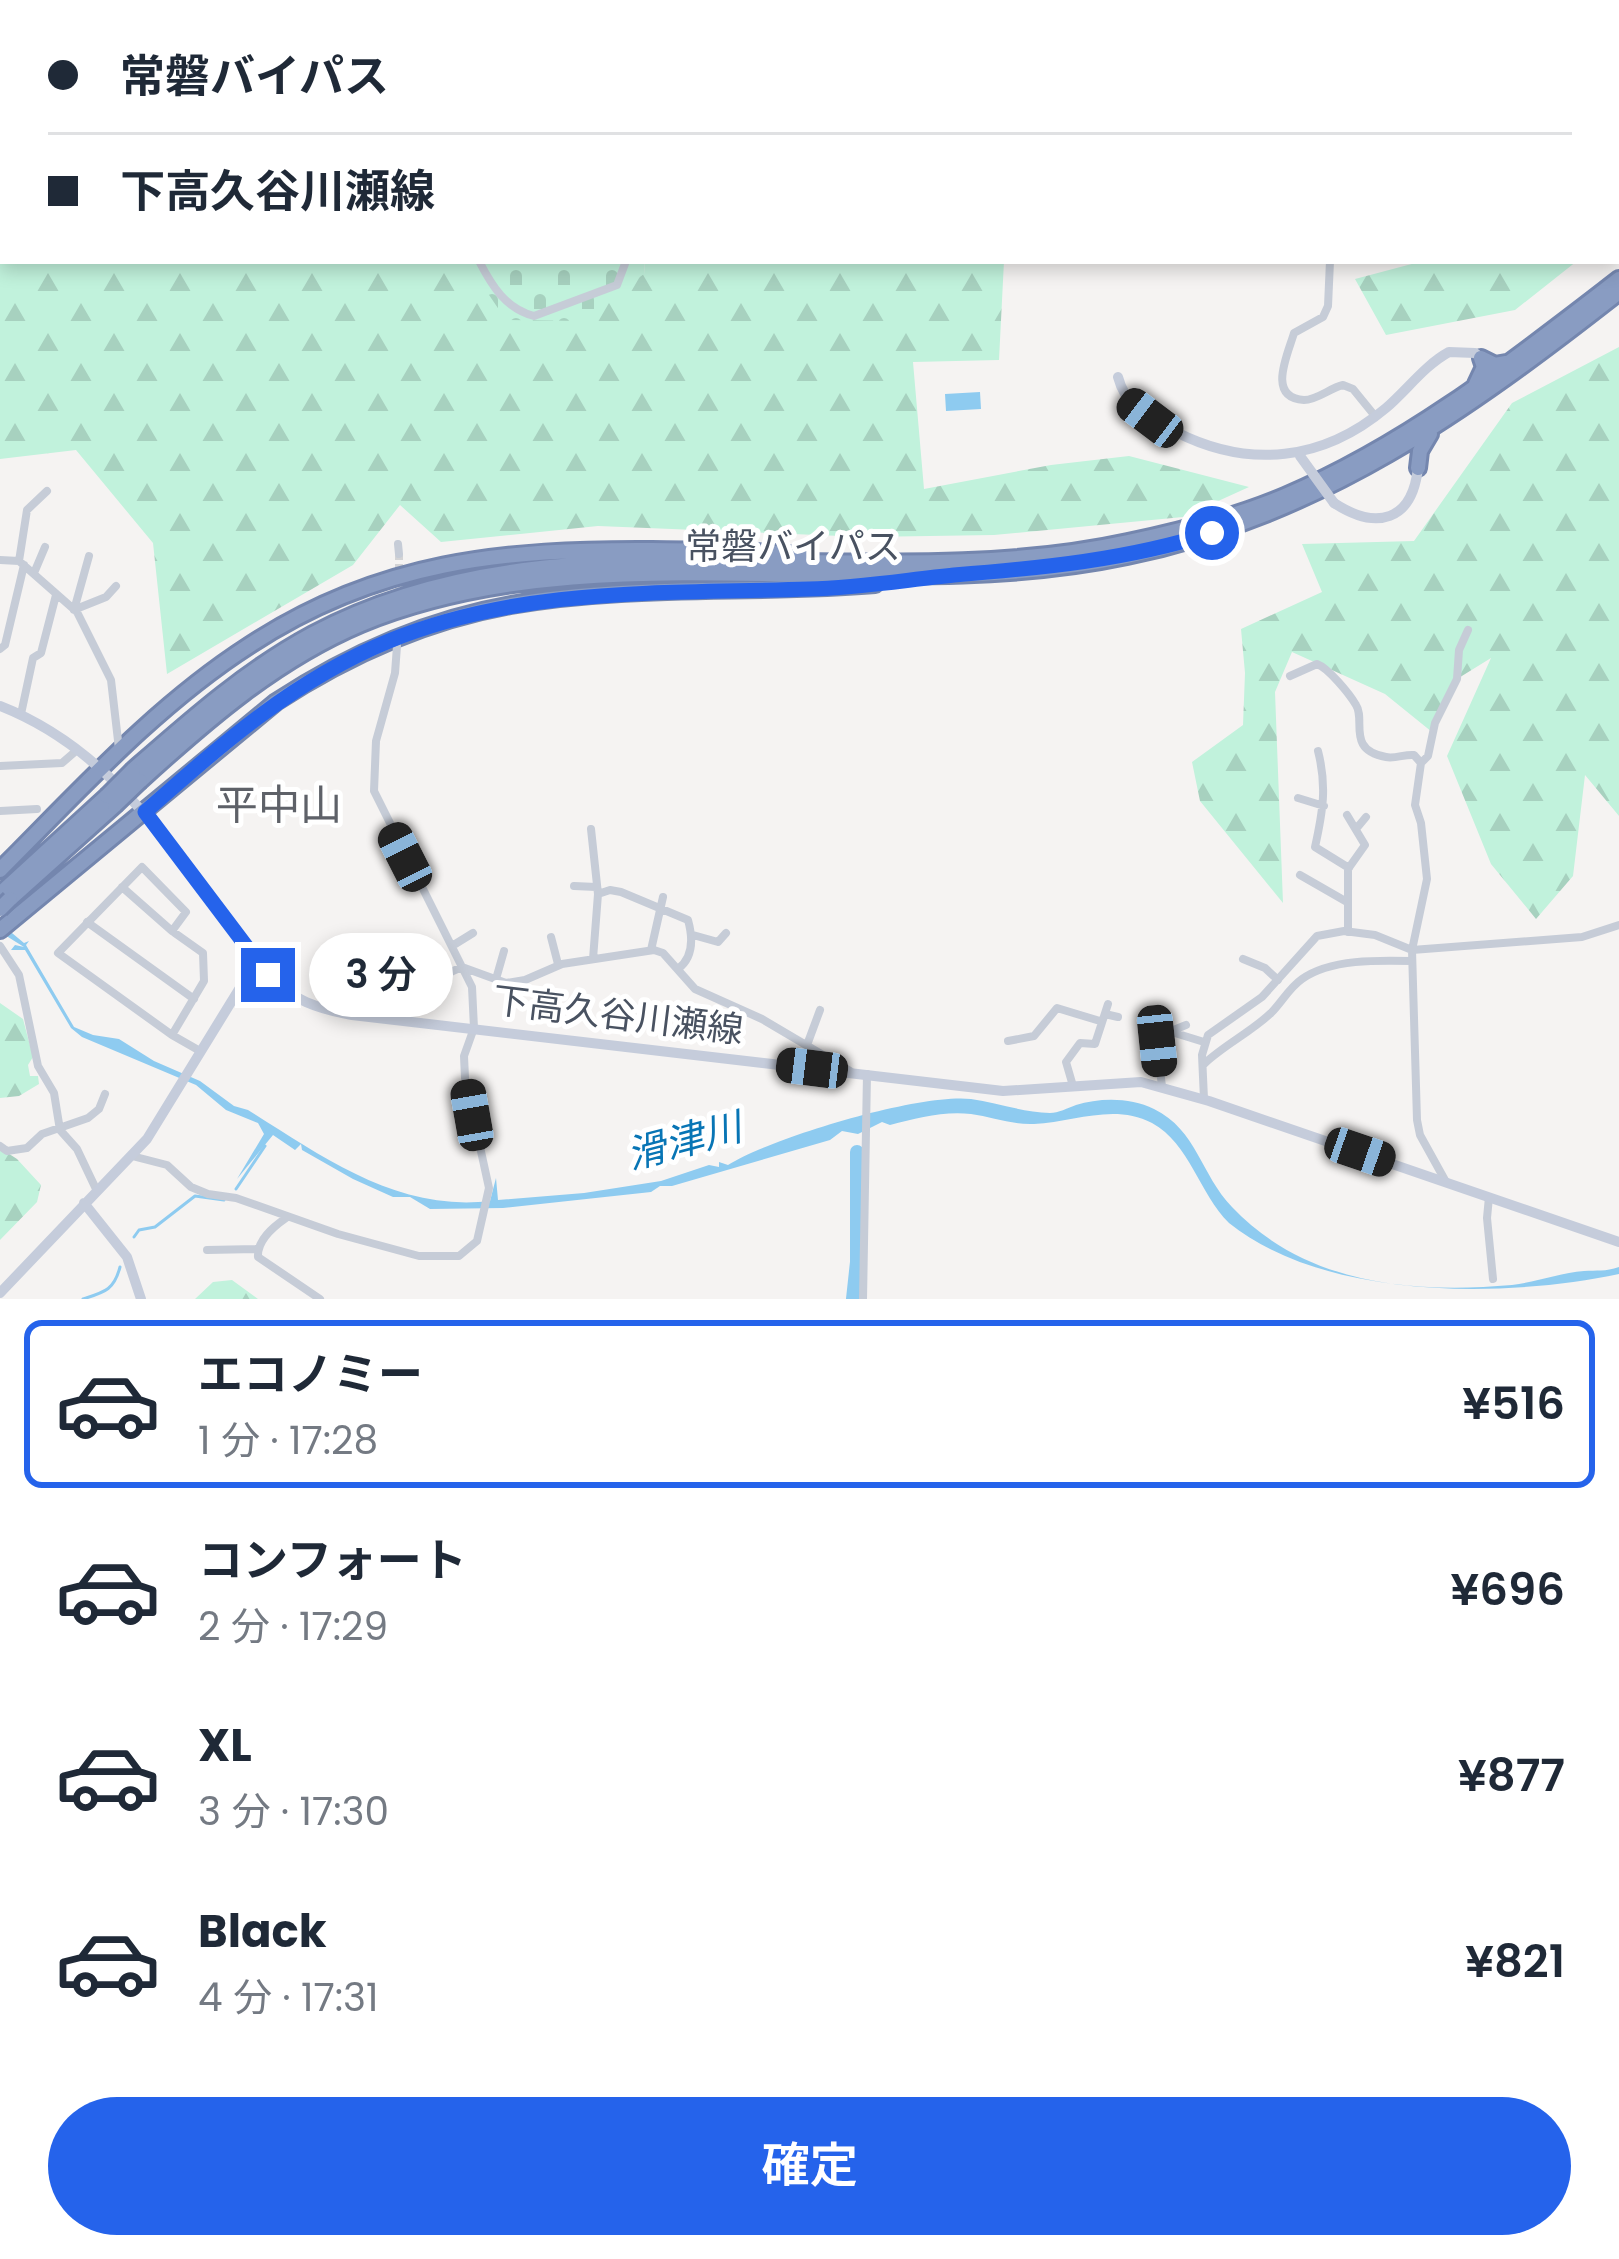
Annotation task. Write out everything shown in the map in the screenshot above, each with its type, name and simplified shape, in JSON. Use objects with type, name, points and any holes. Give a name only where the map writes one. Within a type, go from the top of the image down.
[{"type":"highway","name":"常磐バイパス","points":[[2,902],[227,689],[314,633],[416,591],[526,568],[584,564],[872,564],[1064,553],[1204,524],[1285,496],[1387,445],[1513,361],[1619,279]]},
{"type":"highway","name":"常磐バイパス","points":[[136,776],[234,699],[297,657],[359,625],[448,595],[584,577],[953,575],[1064,567],[1182,542],[1283,508],[1394,454],[1517,371],[1619,292]]},
{"type":"highway","points":[[1481,358],[1495,365],[1513,361]]},
{"type":"highway","points":[[1474,388],[1484,367],[1481,358]]},
{"type":"highway","points":[[1418,468],[1423,443],[1433,429]]},
{"type":"highway","points":[[1394,454],[1406,455],[1418,468]]},
{"type":"highway","points":[[0,870],[119,749],[211,672],[259,639],[342,596],[414,571],[487,556],[589,550],[775,553],[872,564]]},
{"type":"highway","points":[[0,929],[241,728],[296,688],[370,649],[440,622],[518,604],[591,596],[814,589],[953,575]]},
{"type":"main road","points":[[1118,377],[1126,401],[1194,441],[1227,453],[1296,455],[1375,416],[1441,357],[1461,351],[1481,358]]},
{"type":"main road","points":[[1296,455],[1334,503],[1352,514],[1391,517],[1416,490],[1418,468]]},
{"type":"main road","name":"下高久谷川瀬線","points":[[0,706],[78,748],[101,767],[145,812],[279,987],[316,1007],[1003,1090],[1126,1082],[1162,1087],[1619,1242]]},
{"type":"main road","points":[[0,1293],[132,1156],[241,986],[260,965]]},
{"type":"main road","points":[[84,1203],[127,1257],[141,1299]]},
{"type":"street","points":[[480,264],[510,306],[534,316],[617,285],[625,264]]},
{"type":"street","points":[[1330,264],[1328,306],[1324,316],[1294,333],[1280,377],[1282,387],[1305,400],[1343,385],[1353,389],[1375,416]]},
{"type":"street","points":[[0,649],[5,645],[22,563],[27,510],[47,490]]},
{"type":"street","points":[[34,573],[46,548]]},
{"type":"street","points":[[74,610],[89,556]]},
{"type":"street","points":[[0,560],[22,563],[74,610],[111,680],[119,749]]},
{"type":"street","points":[[74,610],[100,600],[116,586]]},
{"type":"street","points":[[21,714],[33,658],[41,653],[56,595]]},
{"type":"street","points":[[1446,1182],[1420,1136],[1417,1120],[1412,950],[1427,879],[1421,823],[1414,805],[1421,763],[1457,679],[1459,650],[1468,630]]},
{"type":"street","points":[[132,1156],[167,1165],[198,1190],[376,1245],[450,1258],[477,1241],[488,1191],[465,1078],[464,1056],[474,1028],[472,987],[374,791],[376,741],[395,674],[397,646]]},
{"type":"street","points":[[1291,676],[1317,664],[1326,668],[1357,705],[1356,730],[1364,743],[1386,757],[1414,754],[1421,763]]},
{"type":"street","points":[[0,766],[62,764],[78,748]]},
{"type":"street","points":[[1318,751],[1325,772],[1324,806],[1315,847],[1349,868]]},
{"type":"street","points":[[1298,798],[1324,806]]},
{"type":"street","points":[[0,811],[37,809]]},
{"type":"street","points":[[1347,815],[1365,844],[1349,868],[1348,932]]},
{"type":"street","points":[[1356,829],[1366,817]]},
{"type":"street","points":[[591,829],[597,890],[593,959]]},
{"type":"street","points":[[172,931],[186,911],[142,867],[58,953],[200,1051]]},
{"type":"street","points":[[1318,884],[1323,873]]},
{"type":"street","points":[[1300,875],[1347,902]]},
{"type":"street","points":[[122,886],[202,953],[204,981],[172,1035]]},
{"type":"street","points":[[574,886],[662,902],[689,915],[694,934],[688,959],[678,969]]},
{"type":"street","points":[[651,950],[662,902]]},
{"type":"street","points":[[87,922],[194,999]]},
{"type":"street","points":[[1204,1100],[1204,1042],[1278,980],[1317,936],[1375,935],[1412,950],[1582,937],[1619,925]]},
{"type":"street","points":[[452,946],[473,933]]},
{"type":"street","points":[[694,934],[718,941],[725,933]]},
{"type":"street","points":[[551,938],[558,965]]},
{"type":"street","points":[[0,946],[19,975],[38,1066],[54,1093],[61,1130],[77,1149],[96,1189]]},
{"type":"street","points":[[462,967],[506,983],[558,965],[651,950],[663,953],[695,989],[750,1013],[853,1073]]},
{"type":"street","points":[[496,980],[504,951]]},
{"type":"street","points":[[1243,959],[1265,968],[1278,980]]},
{"type":"street","points":[[1202,1065],[1266,1017],[1291,988],[1312,973],[1382,960],[1412,961]]},
{"type":"street","points":[[406,1021],[408,1012],[432,985],[462,967]]},
{"type":"street","points":[[1008,1041],[1034,1036],[1057,1008],[1118,1017]]},
{"type":"street","points":[[807,1045],[820,1010]]},
{"type":"street","points":[[1073,1087],[1066,1062],[1080,1043],[1094,1044],[1104,1013]]},
{"type":"street","points":[[1162,1087],[1157,1041],[1145,1022],[1204,1042]]},
{"type":"street","points":[[1170,1032],[1186,1024]]},
{"type":"street","points":[[863,1299],[859,1198],[867,1074]]},
{"type":"street","points":[[0,1146],[7,1151],[27,1148],[42,1134],[61,1130],[99,1109],[105,1094]]},
{"type":"street","points":[[1489,1197],[1493,1279]]},
{"type":"street","points":[[287,1216],[271,1229],[257,1249],[258,1256],[320,1299]]},
{"type":"street","points":[[207,1250],[257,1249]]},
{"type":"green space","points":[[0,264],[512,264],[644,274],[645,264],[1004,264],[999,360],[913,362],[924,489],[1129,456],[1249,487],[1183,517],[994,535],[866,537],[598,526],[441,542],[400,505],[353,565],[167,674],[153,543],[76,450],[0,459]]},
{"type":"green space","points":[[468,264],[645,264],[644,274],[579,321],[506,320]]},
{"type":"green space","points":[[1412,264],[1573,264],[1515,310],[1386,335],[1355,279]]},
{"type":"green space","points":[[1619,347],[1619,816],[1585,775],[1573,876],[1536,919],[1491,864],[1447,756],[1491,658],[1457,679],[1432,732],[1385,694],[1292,652],[1275,692],[1283,903],[1200,801],[1192,762],[1243,725],[1241,629],[1322,592],[1302,544],[1414,541],[1512,403]]},
{"type":"green space","points":[[0,1003],[23,1019],[33,1057],[28,1065],[30,1076],[38,1076],[39,1084],[19,1096],[0,1098]]},
{"type":"green space","points":[[0,1148],[41,1185],[37,1202],[0,1240]]},
{"type":"green space","points":[[232,1280],[258,1299],[195,1299],[213,1282]]},
{"type":"water","points":[[980,392],[981,409],[946,411],[945,394]]},
{"type":"water","points":[[0,923],[24,943],[29,941],[26,945],[74,1027],[119,1039],[200,1081],[234,1106],[333,1162],[424,1198],[490,1201],[496,1178],[498,1200],[661,1181],[709,1165],[719,1167],[719,1162],[728,1165],[777,1142],[846,1120],[917,1103],[971,1099],[1050,1113],[1095,1101],[1125,1101],[1154,1109],[1180,1129],[1232,1207],[1260,1233],[1325,1267],[1386,1282],[1363,1279],[1313,1267],[1268,1248],[1229,1223],[1165,1132],[1123,1114],[1034,1124],[961,1113],[890,1125],[882,1122],[858,1134],[842,1131],[830,1140],[651,1192],[503,1208],[430,1209],[410,1197],[393,1197],[353,1179],[302,1150],[301,1144],[295,1150],[273,1135],[237,1179],[264,1134],[258,1123],[226,1110],[196,1085],[82,1037],[71,1028],[25,950],[11,950],[15,945],[24,947],[0,932]]},
{"type":"water","points":[[1619,1267],[1619,1274],[1521,1287],[1468,1289],[1415,1286],[1404,1285],[1512,1285]]},
{"type":"waterway","points":[[236,1189],[265,1146]]},
{"type":"waterway","points":[[853,1299],[857,1152]]},
{"type":"waterway","points":[[134,1237],[195,1196],[224,1200]]},
{"type":"waterway","points":[[83,1299],[107,1289],[120,1267]]},
{"type":"tunnel","points":[[399,554],[399,596]]},
{"type":"district","name":"平中山","points":[[279,805]]},
{"type":"route","points":[[268,975],[145,812],[276,702],[356,656],[440,622],[530,602],[814,589],[1064,567],[1212,533]]},
{"type":"water label","name":"滑津川","points":[[684,1141]]}]
